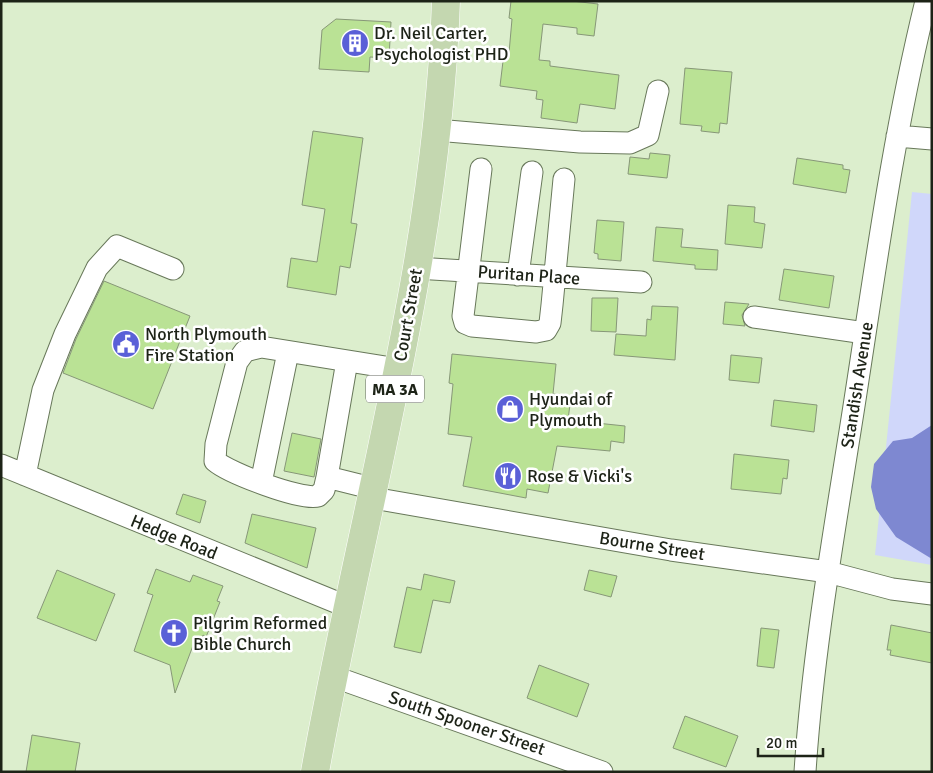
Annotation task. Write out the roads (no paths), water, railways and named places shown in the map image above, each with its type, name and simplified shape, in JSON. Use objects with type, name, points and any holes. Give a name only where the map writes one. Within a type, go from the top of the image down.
[{"type":"main road","name":"Court Street","points":[[315,772],[332,676],[374,493],[416,268],[436,130],[446,1]]},
{"type":"street","name":"Standish Avenue","points":[[805,772],[814,674],[865,333],[896,136],[926,1]]},
{"type":"street","points":[[436,130],[580,142],[630,143],[648,135],[658,91]]},
{"type":"street","points":[[896,136],[932,139]]},
{"type":"street","points":[[481,169],[463,316],[466,323],[472,326],[536,332],[546,330],[550,323],[564,179]]},
{"type":"street","points":[[518,275],[532,172]]},
{"type":"street","points":[[25,475],[43,390],[65,334],[97,268],[117,246],[173,269]]},
{"type":"street","name":"Puritan Place","points":[[416,268],[641,282]]},
{"type":"street","points":[[754,317],[865,333]]},
{"type":"street","points":[[347,361],[328,477],[324,490],[315,498],[238,475],[215,461],[216,444],[237,362],[245,351],[261,347],[398,369]]},
{"type":"street","points":[[261,483],[288,352]]},
{"type":"street","name":"Hedge Road","points":[[1,465],[348,608]]},
{"type":"street","name":"Bourne Street","points":[[328,477],[374,493],[661,548],[828,572],[892,589],[932,594]]},
{"type":"street","name":"South Spooner Street","points":[[332,676],[602,772]]},
{"type":"water","points":[[932,425],[932,559],[896,537],[876,509],[871,487],[874,464],[893,441],[912,438]]},
{"type":"place","name":"Dr. Neil Carter, Psychologist PHD","points":[[355,43]]},
{"type":"place","name":"North Plymouth Fire Station","points":[[126,344]]},
{"type":"place","name":"Hyundai of Plymouth","points":[[510,409]]},
{"type":"place","name":"Rose & Vicki's","points":[[508,476]]},
{"type":"place","name":"Pilgrim Reformed Bible Church","points":[[174,633]]}]
